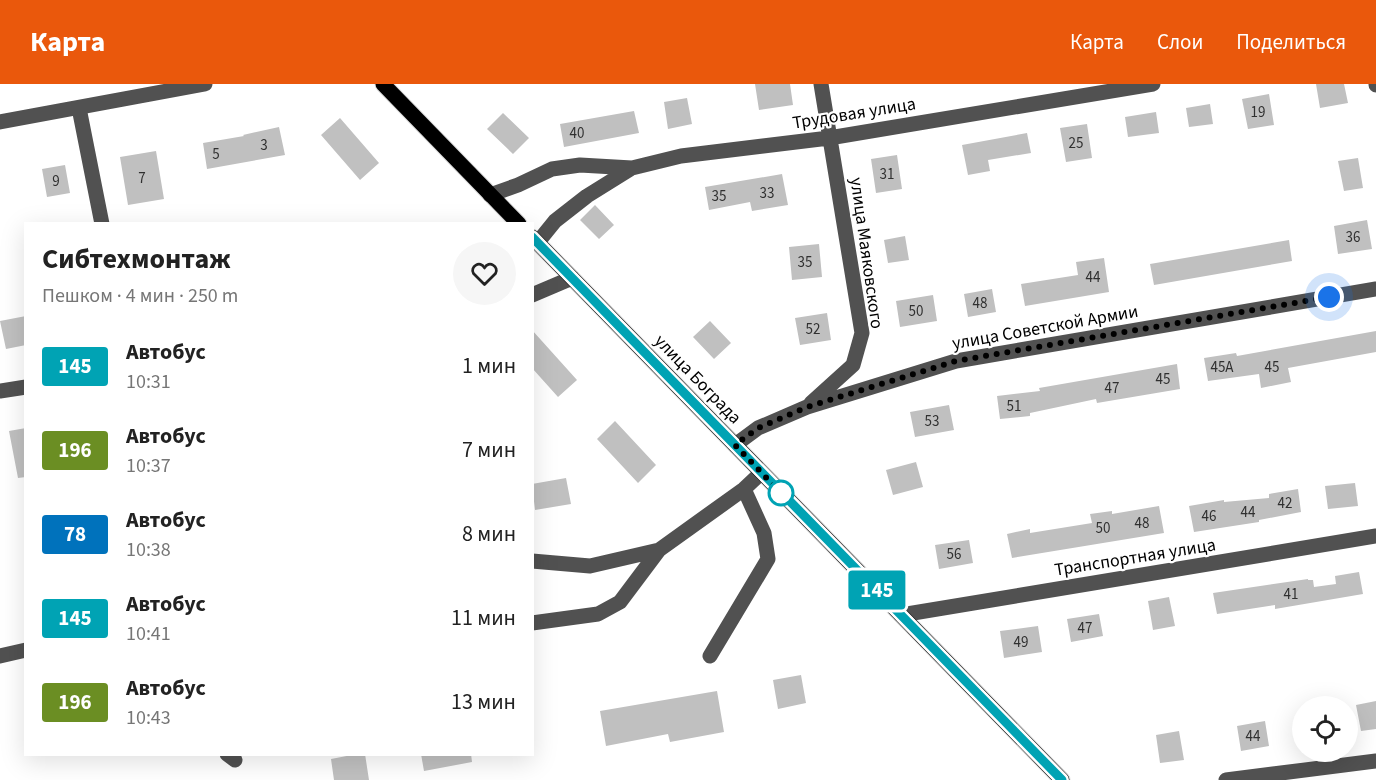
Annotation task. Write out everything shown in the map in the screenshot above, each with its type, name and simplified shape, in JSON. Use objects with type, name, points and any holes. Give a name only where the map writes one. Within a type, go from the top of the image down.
[{"type":"main road","points":[[383,84],[517,222]]},
{"type":"main road","name":"улица Бограда","points":[[535,240],[1062,780]]},
{"type":"street","points":[[0,122],[205,84]]},
{"type":"street","name":"улица Маяковского","points":[[807,407],[853,365],[862,333],[821,84]]},
{"type":"street","name":"Трудовая улица","points":[[490,195],[552,169],[580,165],[632,168],[681,156],[829,138],[1153,84]]},
{"type":"street","points":[[79,108],[102,222]]},
{"type":"street","name":"Трудовая улица","points":[[535,240],[587,196],[632,168]]},
{"type":"street","points":[[534,294],[572,278]]},
{"type":"street","name":"улица Советской Армии","points":[[735,445],[758,428],[807,407],[956,361],[1376,289]]},
{"type":"street","points":[[0,391],[24,387]]},
{"type":"street","points":[[534,623],[598,614],[620,602],[659,550],[744,489],[761,472]]},
{"type":"street","points":[[710,656],[768,559],[764,533],[744,489]]},
{"type":"street","name":"Транспортная улица","points":[[901,615],[1376,536]]},
{"type":"street","points":[[534,561],[590,566],[659,550]]},
{"type":"street","points":[[0,656],[24,650]]},
{"type":"street","points":[[1226,780],[1376,761]]},
{"type":"building","points":[[755,84],[790,84],[793,105],[759,110]]},
{"type":"building","points":[[1316,84],[1344,84],[1348,103],[1320,108]]},
{"type":"building","points":[[1269,94],[1274,125],[1248,129],[1242,99]]},
{"type":"building","points":[[687,98],[692,124],[668,129],[664,102]]},
{"type":"building","points":[[1210,104],[1213,124],[1189,127],[1186,108]]},
{"type":"building","points":[[634,111],[639,133],[564,147],[560,124]]},
{"type":"building","points":[[1156,112],[1159,133],[1128,137],[1125,117]]},
{"type":"building","points":[[503,113],[529,138],[513,154],[487,129]]},
{"type":"building","points":[[340,118],[379,163],[360,180],[321,135]]},
{"type":"building","points":[[1087,124],[1092,158],[1066,162],[1060,128]]},
{"type":"building","points":[[279,127],[285,155],[207,169],[203,143]]},
{"type":"building","points":[[1027,133],[1031,153],[988,160],[990,171],[968,175],[962,145]]},
{"type":"building","points":[[156,151],[164,199],[128,205],[120,157]]},
{"type":"building","points":[[897,155],[902,189],[876,193],[871,159]]},
{"type":"building","points":[[1358,158],[1363,188],[1344,191],[1338,161]]},
{"type":"building","points":[[65,165],[70,193],[47,197],[42,169]]},
{"type":"building","points":[[782,174],[788,205],[752,211],[750,202],[709,210],[705,187]]},
{"type":"building","points":[[595,205],[614,225],[599,239],[580,220]]},
{"type":"building","points":[[1367,220],[1372,249],[1338,254],[1334,226]]},
{"type":"building","points":[[905,236],[909,260],[888,263],[884,240]]},
{"type":"building","points":[[1289,240],[1292,261],[1154,285],[1150,264]]},
{"type":"building","points":[[819,244],[822,277],[792,280],[789,247]]},
{"type":"building","points":[[1104,258],[1109,292],[1025,306],[1021,284],[1078,275],[1076,262]]},
{"type":"building","points":[[992,289],[996,312],[968,317],[964,294]]},
{"type":"building","points":[[933,295],[937,321],[900,327],[896,301]]},
{"type":"building","points":[[827,313],[831,340],[800,345],[795,318]]},
{"type":"building","points":[[24,316],[24,345],[6,349],[0,321]]},
{"type":"building","points":[[710,321],[731,343],[714,359],[693,337]]},
{"type":"building","points":[[1376,331],[1376,352],[1288,368],[1291,382],[1261,388],[1259,374],[1208,381],[1204,358],[1236,353],[1237,356]]},
{"type":"building","points":[[534,332],[577,380],[558,397],[534,370]]},
{"type":"building","points":[[1177,364],[1180,389],[1097,403],[1096,399],[1030,413],[1030,416],[1000,419],[997,396],[1040,391],[1039,388]]},
{"type":"building","points":[[949,405],[954,430],[915,437],[910,412]]},
{"type":"building","points":[[615,421],[656,465],[638,483],[597,439]]},
{"type":"building","points":[[24,428],[24,477],[18,478],[9,431]]},
{"type":"building","points":[[916,462],[923,487],[893,495],[886,470]]},
{"type":"building","points":[[566,478],[571,504],[535,510],[534,484]]},
{"type":"building","points":[[1355,483],[1358,506],[1328,509],[1325,486]]},
{"type":"building","points":[[1298,489],[1301,512],[1259,520],[1259,522],[1194,532],[1189,506],[1224,500],[1224,502],[1269,498],[1269,494]]},
{"type":"building","points":[[1159,506],[1164,533],[1012,558],[1007,534],[1030,529],[1030,533],[1092,523],[1090,514],[1112,511],[1112,514]]},
{"type":"building","points":[[969,540],[973,563],[939,569],[935,545]]},
{"type":"building","points":[[1359,572],[1363,594],[1275,609],[1275,605],[1217,614],[1213,593],[1308,579],[1313,580],[1314,587],[1336,584],[1335,576]]},
{"type":"building","points":[[1169,597],[1175,626],[1153,630],[1148,601]]},
{"type":"building","points":[[1099,614],[1103,636],[1071,642],[1067,619]]},
{"type":"building","points":[[1038,626],[1042,652],[1004,658],[1000,631]]},
{"type":"building","points":[[801,675],[806,703],[778,709],[773,680]]},
{"type":"building","points":[[717,691],[724,732],[670,742],[668,734],[606,746],[600,711]]},
{"type":"building","points":[[1376,701],[1376,729],[1361,731],[1358,705]]},
{"type":"building","points":[[1265,721],[1269,746],[1241,751],[1237,726]]},
{"type":"building","points":[[1179,731],[1184,760],[1160,763],[1156,735]]},
{"type":"building","points":[[365,756],[369,780],[334,780],[331,759]]},
{"type":"building","points":[[421,756],[471,756],[472,762],[424,771]]},
{"type":"bus line","name":"145","points":[[534,239],[1062,780]]},
{"type":"route","points":[[781,493],[735,445],[758,428],[807,407],[956,361],[1329,297]]}]
